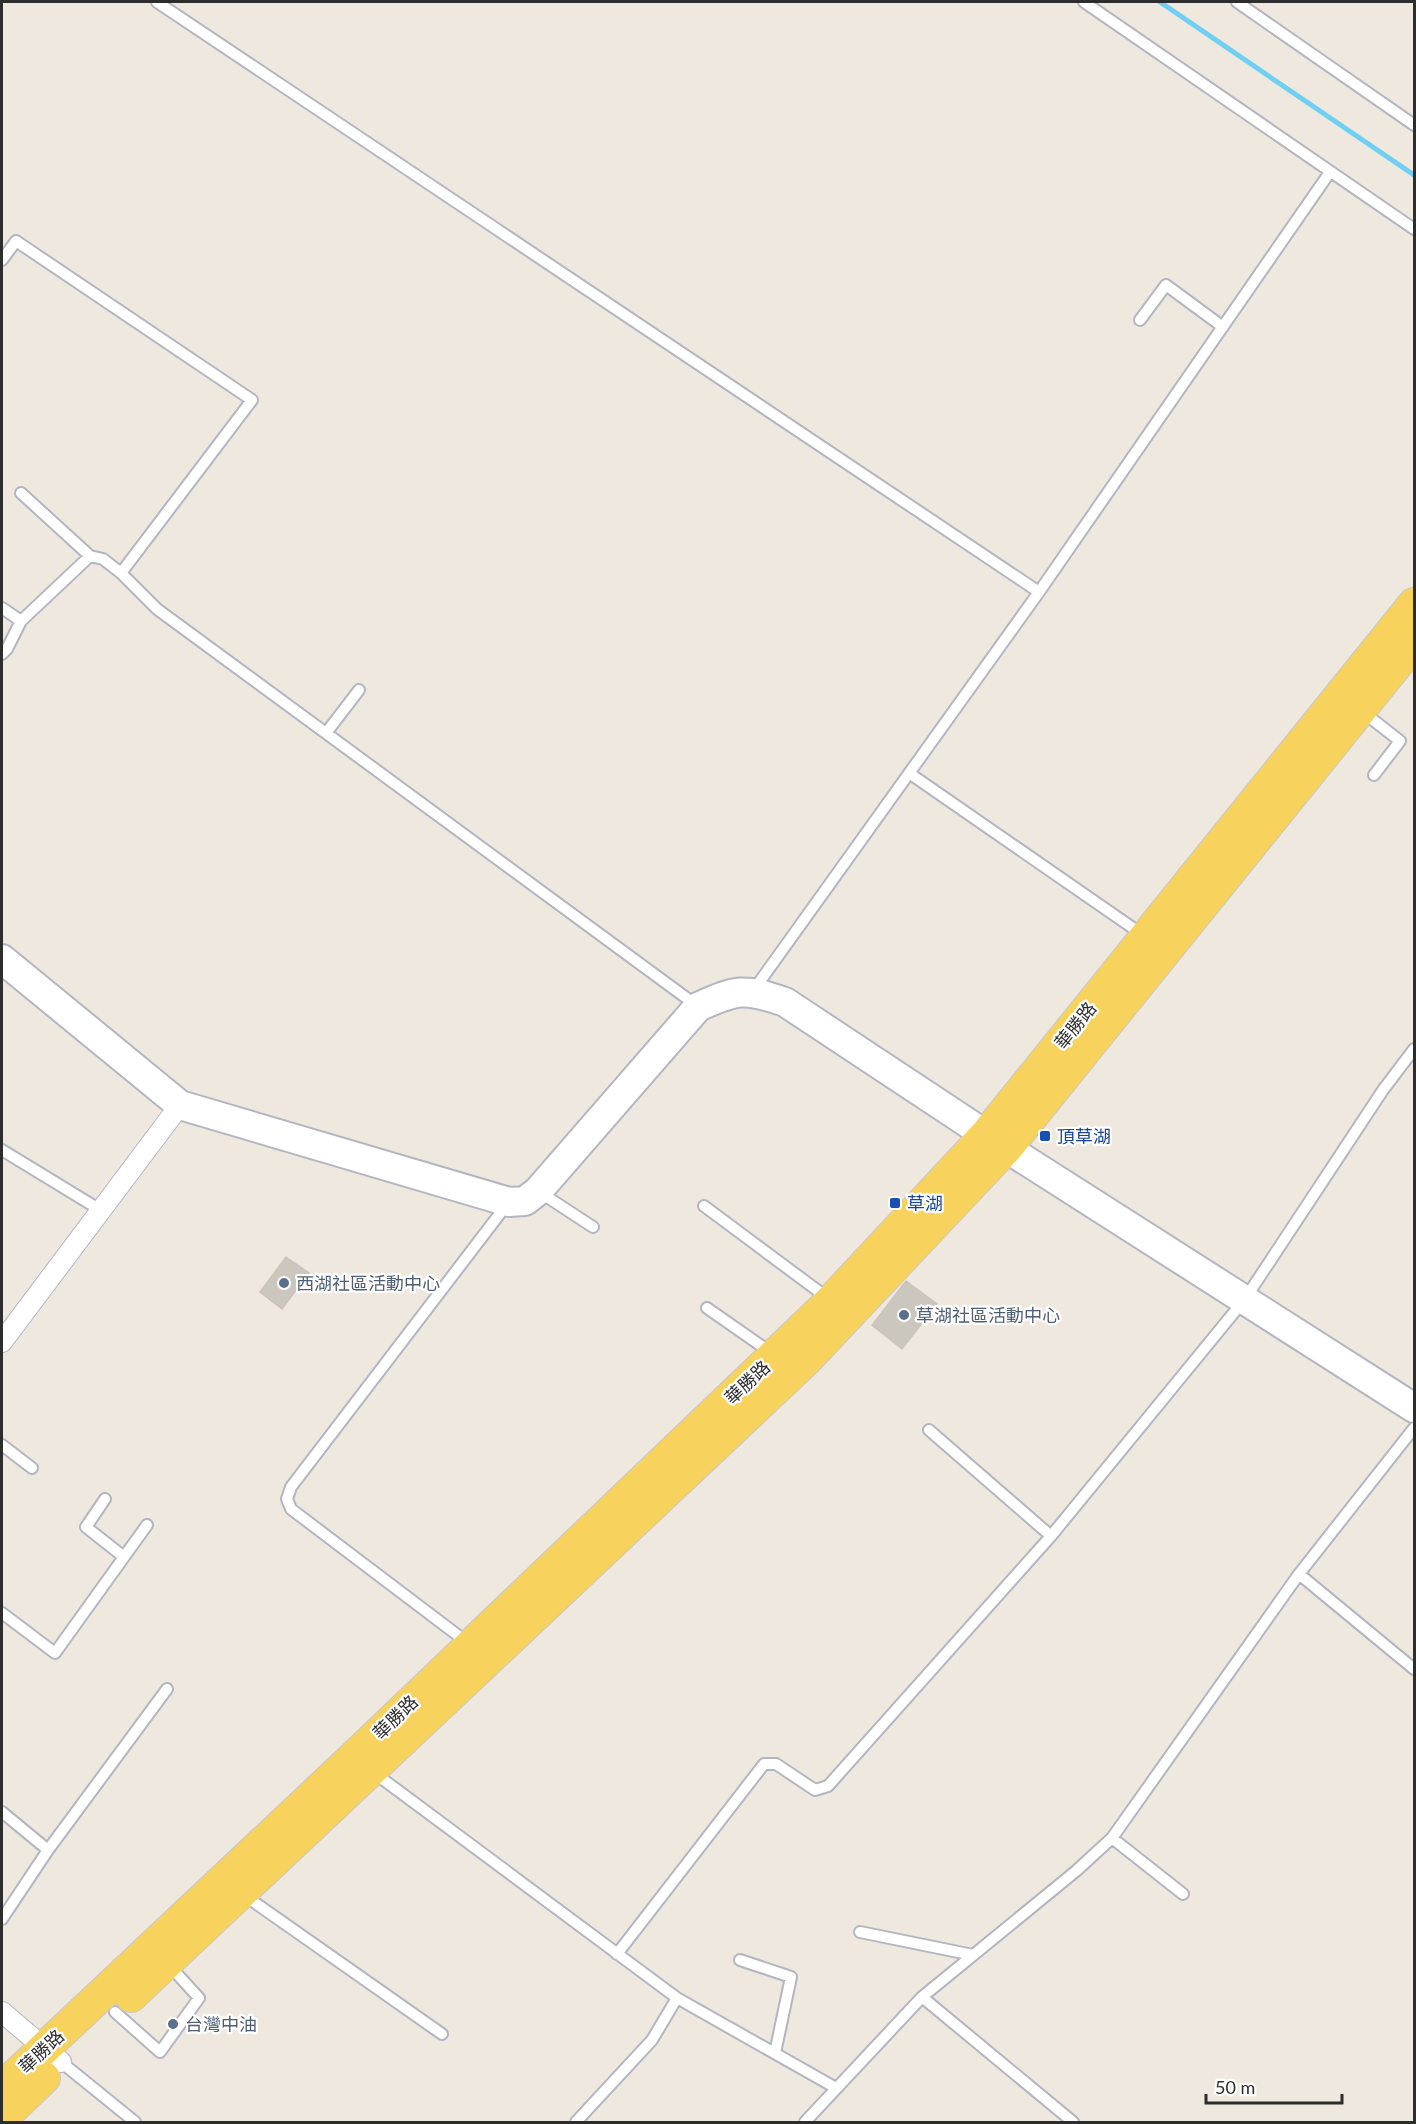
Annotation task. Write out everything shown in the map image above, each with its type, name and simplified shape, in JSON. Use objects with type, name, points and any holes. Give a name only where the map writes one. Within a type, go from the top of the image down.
[{"type":"main road","name":"華勝路","points":[[2,2118],[53,2054],[480,1652],[831,1300],[996,1141],[1146,937],[1414,604]]},
{"type":"main road","name":"華勝路","points":[[480,1652],[805,1361],[996,1141],[1361,710],[1414,643]]},
{"type":"main road","name":"華勝路","points":[[2,2088],[115,2012],[241,1894],[363,1764]]},
{"type":"street","points":[[2,959],[180,1105],[509,1202],[525,1201],[538,1191],[698,1007],[723,995],[753,991],[785,1002],[996,1141],[1414,1408]]},
{"type":"street","points":[[2,1342],[180,1105]]},
{"type":"street","points":[[2,2012],[53,2054]]},
{"type":"lane","points":[[157,2],[1039,592]]},
{"type":"lane","points":[[1084,2],[1414,229]]},
{"type":"lane","points":[[1237,2],[1414,125]]},
{"type":"lane","points":[[753,991],[1039,592],[1330,172]]},
{"type":"lane","points":[[2,260],[16,242],[252,400],[121,573]]},
{"type":"lane","points":[[1140,320],[1166,285],[1223,327]]},
{"type":"lane","points":[[21,493],[90,556],[103,559],[121,573],[157,609],[698,1007]]},
{"type":"lane","points":[[2,654],[7,649],[21,621],[90,556]]},
{"type":"lane","points":[[2,608],[21,621]]},
{"type":"lane","points":[[326,733],[359,690]]},
{"type":"lane","points":[[1361,710],[1400,741],[1374,775]]},
{"type":"lane","points":[[909,773],[1146,937]]},
{"type":"lane","points":[[617,1954],[765,1764],[776,1764],[815,1790],[828,1786],[1051,1536],[1245,1299],[1383,1090],[1414,1049]]},
{"type":"lane","points":[[2,1150],[102,1211]]},
{"type":"lane","points":[[538,1191],[593,1227]]},
{"type":"lane","points":[[480,1652],[291,1509],[287,1499],[291,1487],[509,1202]]},
{"type":"lane","points":[[704,1206],[831,1300]]},
{"type":"lane","points":[[707,1308],[775,1356]]},
{"type":"lane","points":[[805,2122],[922,1997],[1076,1871],[1112,1838],[1299,1574],[1414,1428]]},
{"type":"lane","points":[[929,1430],[1051,1536]]},
{"type":"lane","points":[[2,1445],[32,1468]]},
{"type":"lane","points":[[105,1499],[86,1527],[124,1557]]},
{"type":"lane","points":[[2,1613],[55,1653],[147,1525]]},
{"type":"lane","points":[[1299,1574],[1414,1669]]},
{"type":"lane","points":[[2,1919],[48,1850],[167,1689]]},
{"type":"lane","points":[[363,1764],[676,1998],[836,2088]]},
{"type":"lane","points":[[2,1812],[48,1850]]},
{"type":"lane","points":[[1112,1838],[1183,1894]]},
{"type":"lane","points":[[241,1894],[442,2034]]},
{"type":"lane","points":[[860,1932],[973,1955]]},
{"type":"lane","points":[[740,1960],[791,1977],[775,2054]]},
{"type":"lane","points":[[115,2012],[160,2052],[199,1998],[167,1963]]},
{"type":"lane","points":[[922,1997],[1073,2122]]},
{"type":"lane","points":[[576,2122],[652,2040],[676,1998]]},
{"type":"lane","points":[[53,2054],[135,2122]]},
{"type":"building","name":"西湖社區活動中心","points":[[286,1257],[309,1273],[282,1309],[260,1292]]},
{"type":"building","name":"草湖社區活動中心","points":[[906,1281],[937,1304],[902,1349],[872,1325]]},
{"type":"waterway","points":[[1160,2],[1414,175]]},
{"type":"place","name":"頂草湖","points":[[1045,1136]]},
{"type":"place","name":"草湖","points":[[895,1203]]},
{"type":"place","name":"西湖社區活動中心","points":[[284,1283]]},
{"type":"place","name":"草湖社區活動中心","points":[[904,1315]]},
{"type":"place","name":"台灣中油","points":[[173,2024]]}]
